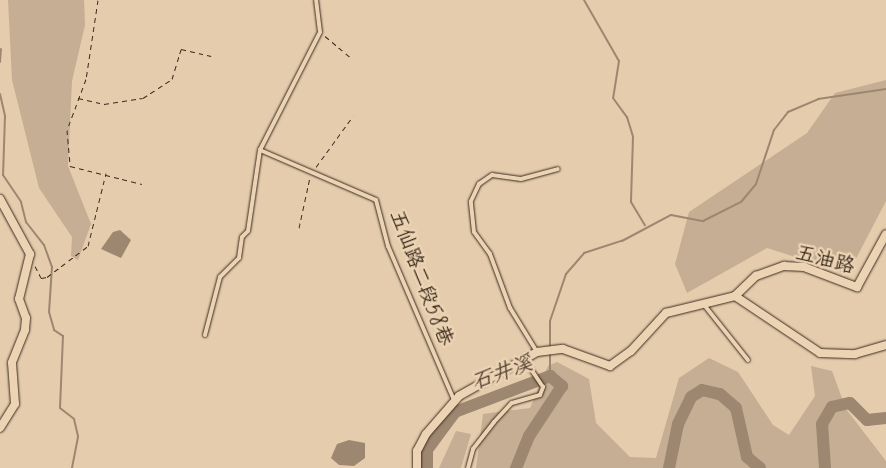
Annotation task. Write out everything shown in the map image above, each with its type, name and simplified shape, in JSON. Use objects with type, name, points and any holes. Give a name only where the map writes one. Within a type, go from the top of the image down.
[{"type":"street","points":[[0,198],[30,254],[19,299],[26,321],[12,363],[14,404],[0,428]]},
{"type":"street","name":"五油路","points":[[735,296],[756,276],[784,266],[804,267],[857,287],[886,234]]},
{"type":"street","points":[[417,468],[417,451],[454,400],[539,351],[558,348],[610,366],[631,351],[666,313],[705,306],[735,296],[820,353],[855,354],[886,345]]},
{"type":"lane","points":[[205,335],[220,277],[239,258],[242,237],[248,231],[260,150],[320,32],[316,0]]},
{"type":"lane","name":"五仙路二段58巷","points":[[260,150],[314,170],[376,200],[388,246],[454,400]]},
{"type":"lane","points":[[539,351],[510,308],[490,254],[474,232],[471,201],[479,184],[492,175],[521,179],[558,169]]},
{"type":"lane","points":[[705,306],[748,360]]},
{"type":"lane","points":[[468,468],[473,449],[494,422],[512,404],[540,395],[543,386],[524,359]]},
{"type":"path","points":[[98,0],[86,79],[77,98],[67,130],[70,166],[106,173],[142,184]]},
{"type":"path","points":[[320,32],[351,58]]},
{"type":"path","points":[[77,98],[104,104],[143,98],[172,79],[181,49],[211,56]]},
{"type":"path","points":[[299,228],[314,170],[354,116]]},
{"type":"path","points":[[30,254],[41,278],[81,255],[88,246],[106,173]]},
{"type":"shaded area","points":[[8,0],[84,0],[85,25],[72,81],[68,166],[91,224],[78,260],[71,256],[72,237],[39,188],[12,80]]},
{"type":"shaded area","points":[[886,80],[886,201],[848,274],[767,248],[687,293],[675,264],[689,212],[807,133],[835,93]]},
{"type":"shaded area","points":[[120,230],[131,240],[121,258],[101,249],[113,232]]},
{"type":"shaded area","points":[[709,358],[738,372],[773,425],[789,435],[815,396],[811,366],[832,371],[846,409],[886,461],[886,468],[476,468],[483,414],[530,408],[548,366],[557,362],[589,379],[596,423],[630,457],[656,458],[679,378]]},
{"type":"shaded area","points":[[456,431],[471,434],[461,468],[439,468]]},
{"type":"shaded area","points":[[349,440],[365,443],[365,458],[354,466],[339,465],[331,458],[337,444]]},
{"type":"waterway","points":[[584,0],[619,61],[613,98],[627,117],[633,137],[631,202],[645,225]]},
{"type":"waterway","points":[[0,62],[1,49]]},
{"type":"waterway","points":[[550,348],[550,321],[566,274],[584,253],[622,241],[671,215],[703,221],[741,202],[756,184],[774,130],[788,112],[818,99],[886,89]]},
{"type":"waterway","points":[[0,94],[5,116],[3,175],[21,202],[26,222],[44,245],[52,267],[49,312],[54,330],[63,336],[60,408],[74,419],[78,437],[72,468]]},
{"type":"waterway","points":[[550,352],[550,376]]},
{"type":"waterway","name":"石井溪","points":[[427,468],[427,450],[455,412],[550,376],[562,386],[529,436],[516,468]]},
{"type":"waterway","name":"石井溪","points":[[669,468],[678,424],[691,397],[702,390],[720,394],[736,408],[747,457],[760,468]]},
{"type":"waterway","name":"石井溪","points":[[825,468],[822,424],[832,407],[850,403],[867,420],[886,418]]}]
